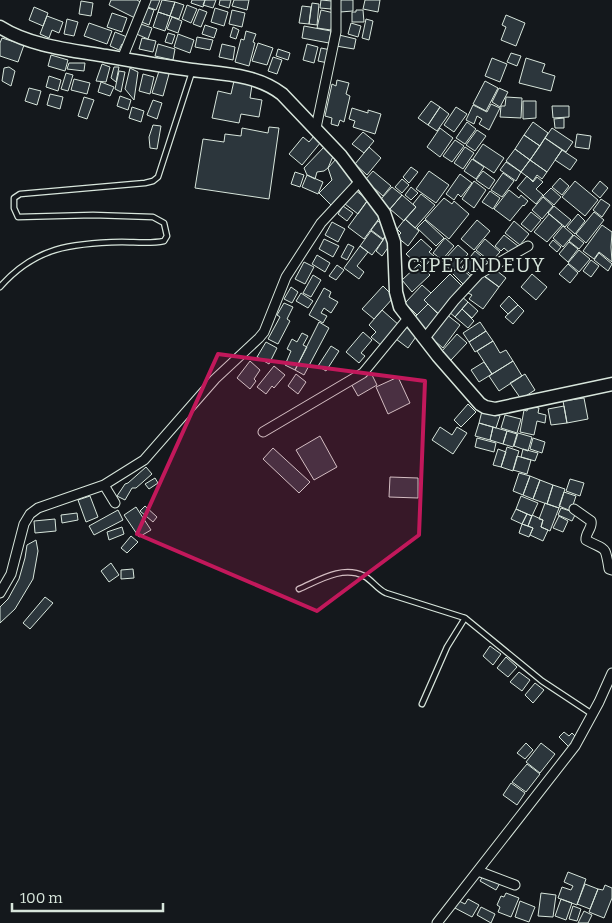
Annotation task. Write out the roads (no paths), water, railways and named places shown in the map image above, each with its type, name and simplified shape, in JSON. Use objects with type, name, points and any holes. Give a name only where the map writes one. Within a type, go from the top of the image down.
[{"type":"street","points":[[122,59],[146,0]]},
{"type":"street","points":[[316,128],[336,32],[336,0]]},
{"type":"street","points":[[0,27],[28,40],[64,49],[219,73],[251,79],[272,86],[316,128],[341,156],[384,213],[394,242],[396,292],[400,307],[438,356],[480,404],[495,409],[612,384]]},
{"type":"street","points":[[0,594],[11,574],[24,524],[30,514],[38,508],[104,486],[144,460],[215,379],[264,332],[286,278],[322,223],[360,180]]},
{"type":"street","points":[[425,338],[454,301],[479,274],[528,246]]},
{"type":"street","points":[[263,432],[363,373],[409,317]]},
{"type":"street","points":[[104,486],[115,503]]},
{"type":"street","points":[[574,509],[591,521],[592,524],[586,540],[604,548],[609,569],[612,570]]},
{"type":"street","points":[[437,923],[575,746],[593,714],[612,673]]},
{"type":"street","points":[[478,871],[515,885]]},
{"type":"lane","points":[[0,286],[25,262],[62,247],[164,240],[167,236],[164,223],[153,217],[93,215],[18,217],[14,208],[14,198],[20,194],[153,181],[158,177],[192,70]]},
{"type":"lane","points":[[299,589],[333,574],[354,572],[366,576],[379,590],[386,593],[465,618],[542,681],[593,714]]},
{"type":"lane","points":[[422,704],[447,647],[465,618]]},
{"type":"district","name":"CIPEUNDEUY","points":[[476,265]]}]
